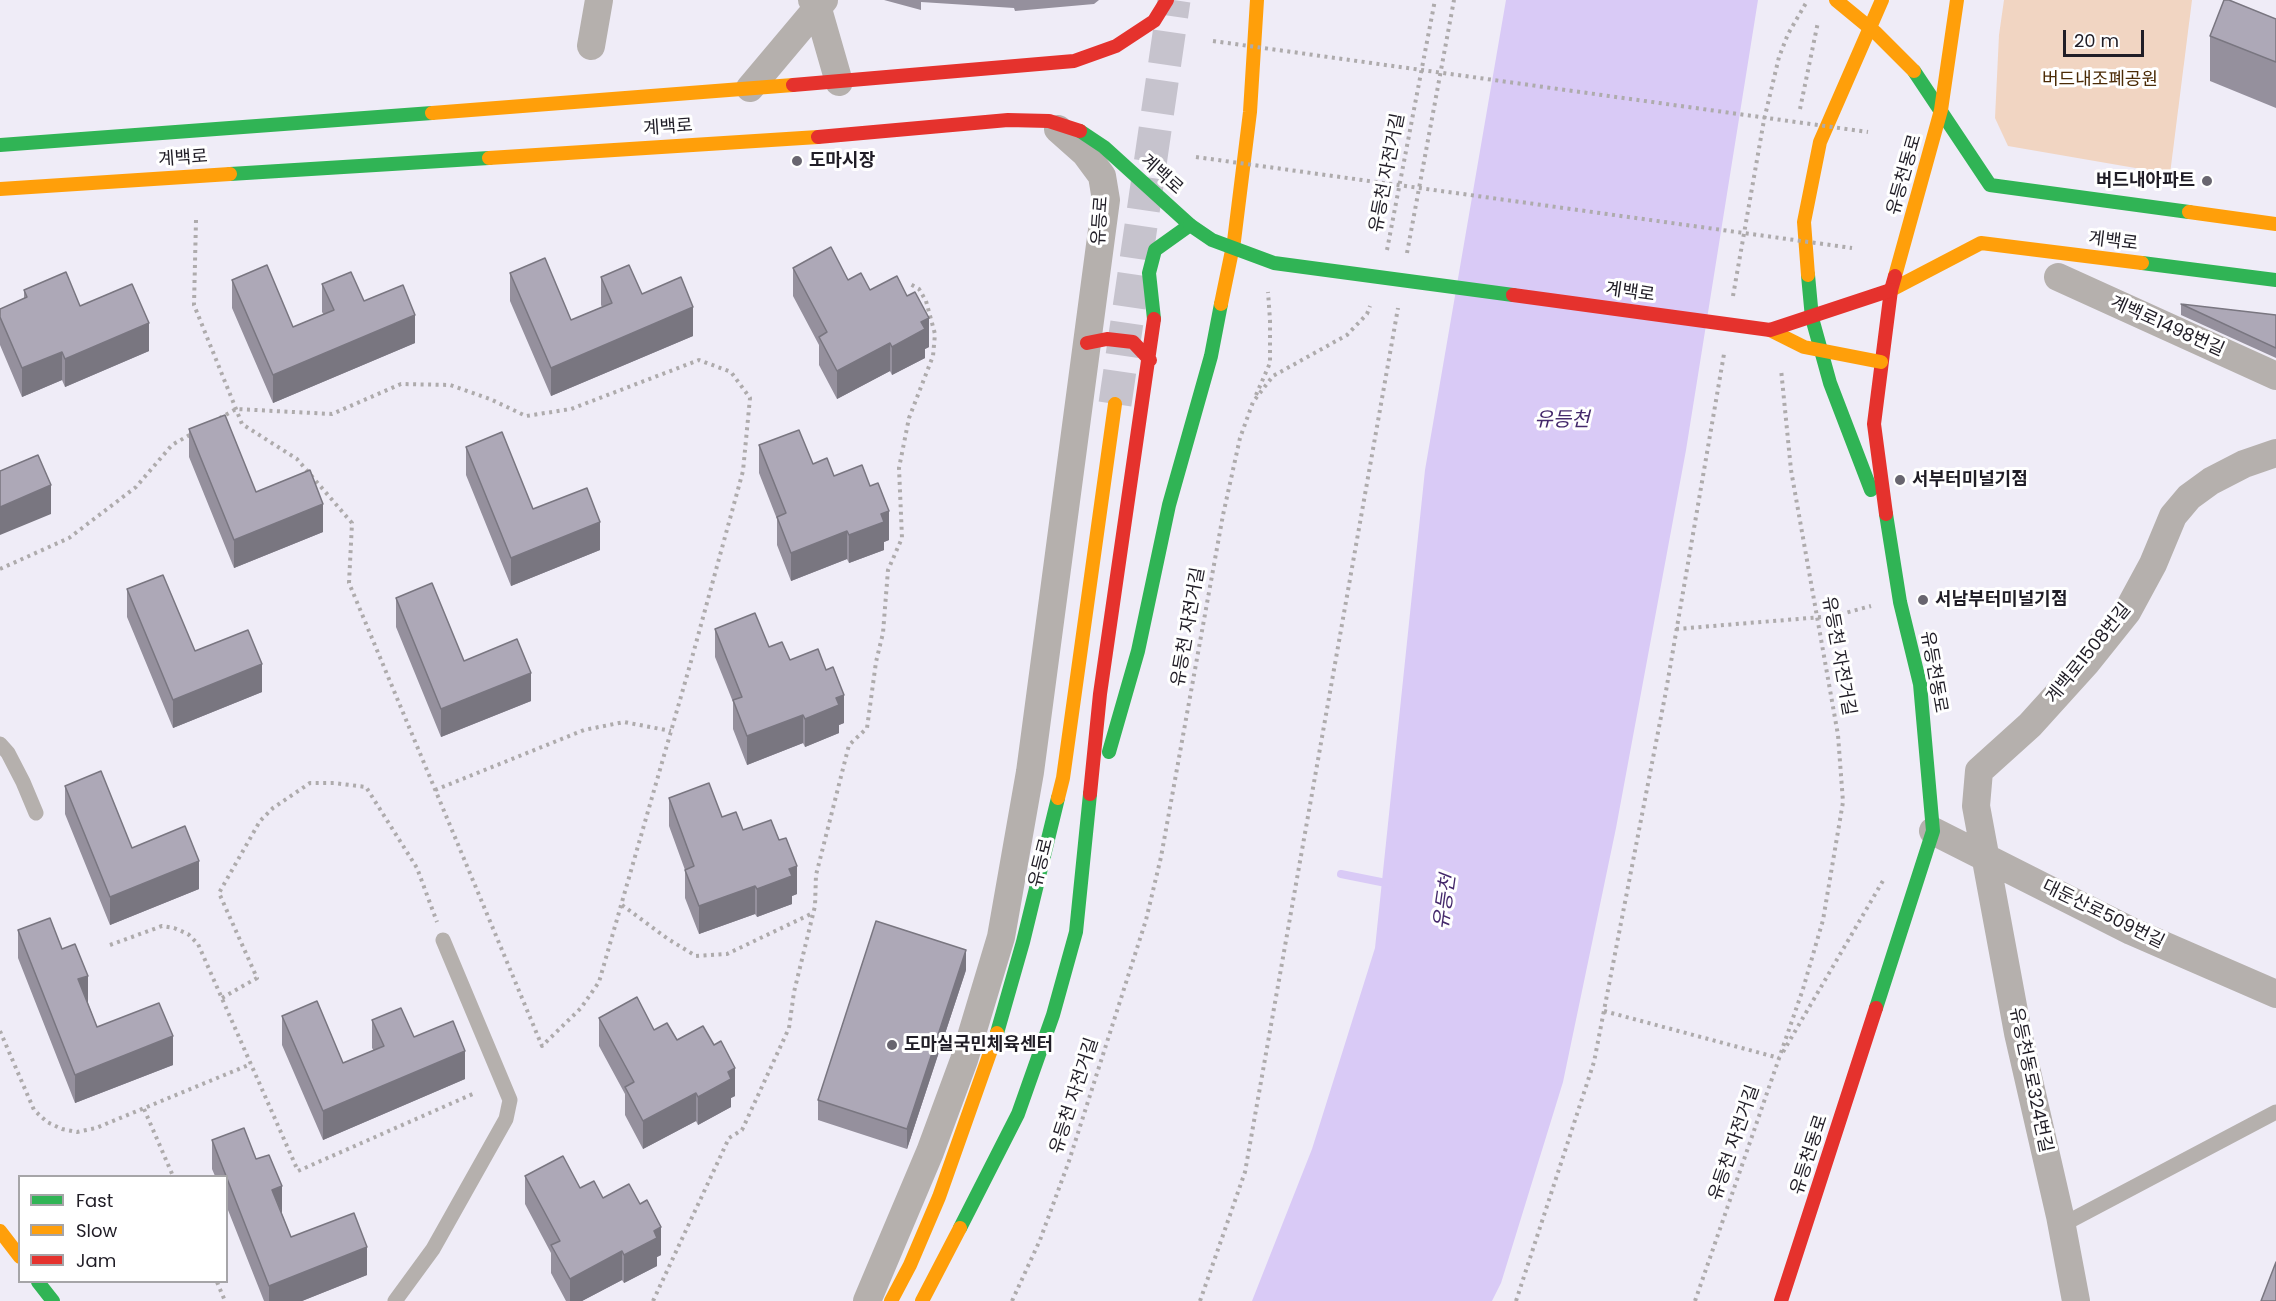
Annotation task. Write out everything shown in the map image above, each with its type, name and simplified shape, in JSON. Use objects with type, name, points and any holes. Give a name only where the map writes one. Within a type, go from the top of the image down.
[{"type":"main road","points":[[1154,21],[1156,0]]},
{"type":"main road","name":"계백로","points":[[0,145],[839,82],[1074,61],[1116,46],[1154,21],[1167,0]]},
{"type":"main road","points":[[1088,829],[1138,651],[1169,504],[1211,356],[1234,241],[1243,177],[1255,55],[1257,0]]},
{"type":"main road","points":[[1836,0],[1876,33],[1914,71],[1990,184],[2276,224]]},
{"type":"main road","points":[[1882,0],[1820,142],[1804,222],[1812,318],[1830,383],[1888,533]]},
{"type":"main road","name":"유등천동로","points":[[1781,1301],[1933,831],[1920,684],[1900,602],[1888,533],[1874,424],[1892,290],[1941,110],[1957,0]]},
{"type":"main road","name":"계백로","points":[[0,189],[845,135],[1008,120],[1049,121],[1080,131],[1104,147],[1190,225],[1212,240],[1274,263],[1770,330],[1892,290],[1981,243],[2276,280]]},
{"type":"main road","points":[[922,1301],[1018,1114],[1053,1015],[1076,932],[1100,694],[1154,328],[1154,301],[1149,273],[1155,250],[1190,225]]},
{"type":"main road","points":[[1770,330],[1804,347],[1881,362]]},
{"type":"main road","points":[[1087,343],[1107,339],[1133,342],[1150,360]]},
{"type":"main road","name":"유등로","points":[[891,1301],[910,1265],[931,1216],[963,1132],[995,1041],[1023,942],[1063,778],[1115,404]]},
{"type":"main road","points":[[0,1231],[18,1254]]},
{"type":"main road","points":[[40,1283],[53,1301]]},
{"type":"street","points":[[591,46],[599,0]]},
{"type":"street","points":[[818,3],[839,82]]},
{"type":"street","points":[[750,88],[818,3]]},
{"type":"street","name":"유등로","points":[[867,1301],[934,1142],[964,1060],[1001,937],[1030,772],[1106,200],[1102,176],[1085,153],[1049,121]]},
{"type":"street","name":"계백로1498번길","points":[[2058,277],[2276,376]]},
{"type":"street","name":"계백로1508번길","points":[[1987,858],[1976,806],[1979,771],[2030,725],[2087,662],[2127,612],[2153,564],[2173,516],[2189,497],[2244,464],[2276,453]]},
{"type":"street","name":"대둔산로509번길","points":[[1933,831],[2131,931],[2276,994]]},
{"type":"street","name":"유등천동로324번길","points":[[1987,858],[2018,1033],[2062,1225],[2076,1301]]},
{"type":"lane","points":[[0,744],[13,763],[36,813]]},
{"type":"lane","points":[[395,1301],[433,1249],[506,1119],[510,1100],[443,939]]},
{"type":"lane","points":[[2062,1225],[2276,1112]]},
{"type":"path","name":"유등천 자전거길","points":[[1384,261],[1392,231],[1435,0]]},
{"type":"path","points":[[1407,254],[1454,0]]},
{"type":"path","points":[[1732,305],[1764,120],[1774,78],[1788,34],[1807,0]]},
{"type":"path","points":[[1797,125],[1821,11]]},
{"type":"path","points":[[1213,40],[1868,132]]},
{"type":"path","points":[[1196,158],[1852,248]]},
{"type":"path","points":[[196,220],[194,305],[236,409],[242,424],[297,459],[352,523],[349,583],[543,1046],[581,1008],[599,982],[743,471],[750,398],[731,372],[699,360],[571,409],[526,416],[490,399],[450,385],[401,384],[332,414],[236,409],[218,419]]},
{"type":"path","points":[[1780,241],[1781,230]]},
{"type":"path","points":[[653,1301],[729,1138],[742,1130],[789,1028],[794,992],[813,912],[816,875],[849,745],[867,728],[876,662],[884,633],[888,570],[902,538],[899,468],[909,418],[933,356],[935,334],[926,301],[919,289],[910,284]]},
{"type":"path","points":[[1253,402],[1270,363],[1268,285]]},
{"type":"path","name":"유등천 자전거길","points":[[1012,1301],[1040,1240],[1065,1171],[1146,920],[1161,857],[1223,515],[1240,438],[1253,402],[1273,376],[1347,335],[1367,314],[1373,298]]},
{"type":"path","points":[[1200,1301],[1245,1172],[1399,301]]},
{"type":"path","points":[[1516,1301],[1594,1062],[1666,691],[1724,351]]},
{"type":"path","name":"유등천 자전거길","points":[[1695,1301],[1803,989],[1823,920],[1843,802],[1838,735],[1791,470],[1781,363]]},
{"type":"path","points":[[0,569],[69,538],[136,488],[172,445],[199,430]]},
{"type":"path","points":[[1676,629],[1834,616],[1874,605]]},
{"type":"path","points":[[435,790],[584,730],[624,722],[671,731]]},
{"type":"path","points":[[222,998],[257,978],[219,893],[260,821],[273,808],[310,783],[366,787],[417,868],[443,939]]},
{"type":"path","points":[[1604,1011],[1778,1059],[1890,869]]},
{"type":"path","points":[[622,905],[668,939],[696,956],[727,954],[813,912]]},
{"type":"path","points":[[110,945],[162,926],[188,934],[198,944],[298,1171],[475,1094]]},
{"type":"path","points":[[0,1031],[34,1110],[47,1122],[62,1129],[77,1132],[96,1128],[251,1064]]},
{"type":"path","points":[[144,1109],[173,1175]]},
{"type":"path","points":[[218,1283],[225,1301]]},
{"type":"green space","name":"버드내조폐공원","points":[[2004,0],[2192,0],[2170,174],[2008,146],[1995,118],[1999,35]]},
{"type":"water","name":"유등천","points":[[1506,0],[1758,0],[1686,450],[1616,828],[1563,1082],[1501,1283],[1492,1301],[1252,1301],[1312,1149],[1375,948],[1425,470]]},
{"type":"building","points":[[2224,0],[2276,19],[2276,62],[2210,36]]},
{"type":"building","points":[[831,247],[848,280],[861,273],[870,290],[897,276],[907,296],[915,292],[929,318],[921,322],[925,329],[892,347],[890,343],[837,371],[819,337],[827,332],[793,268]]},
{"type":"building","points":[[545,258],[571,320],[612,303],[601,277],[629,265],[642,294],[681,277],[693,307],[551,368],[510,273]]},
{"type":"building","points":[[267,265],[293,327],[334,310],[322,284],[351,272],[364,301],[403,285],[415,315],[273,375],[232,280]]},
{"type":"building","points":[[66,272],[80,306],[132,284],[149,323],[65,359],[62,352],[22,368],[0,317],[0,309],[27,297],[24,290]]},
{"type":"building","points":[[2181,304],[2276,315],[2276,348]]},
{"type":"building","points":[[225,415],[256,492],[310,470],[323,504],[234,540],[189,429]]},
{"type":"building","points":[[799,430],[813,464],[827,458],[834,476],[862,465],[870,486],[878,483],[889,511],[881,514],[884,522],[849,535],[847,531],[791,553],[777,517],[786,513],[759,445]]},
{"type":"building","points":[[502,432],[533,509],[587,488],[600,522],[511,558],[466,447]]},
{"type":"building","points":[[38,455],[51,485],[0,507],[0,471]]},
{"type":"building","points":[[163,575],[195,651],[248,630],[262,664],[173,700],[127,589]]},
{"type":"building","points":[[432,583],[464,661],[517,639],[531,673],[441,709],[396,598]]},
{"type":"building","points":[[755,613],[769,647],[782,642],[790,660],[818,649],[826,670],[833,667],[844,695],[836,698],[839,705],[805,719],[803,715],[747,736],[733,700],[742,697],[715,629]]},
{"type":"building","points":[[101,771],[132,848],[185,826],[199,861],[110,897],[65,786]]},
{"type":"building","points":[[709,783],[722,817],[736,812],[743,830],[771,820],[779,840],[786,838],[797,866],[789,869],[792,876],[757,889],[755,886],[699,906],[685,870],[694,866],[669,798]]},
{"type":"building","points":[[50,918],[62,949],[75,944],[88,976],[78,979],[97,1027],[159,1003],[173,1036],[75,1075],[18,930]]},
{"type":"building","name":"도마실국민체육센터","points":[[876,921],[966,950],[907,1129],[818,1100]]},
{"type":"building","points":[[637,997],[654,1030],[667,1023],[677,1040],[703,1026],[714,1045],[721,1041],[735,1068],[728,1072],[731,1079],[698,1097],[696,1093],[643,1121],[625,1087],[634,1082],[599,1018]]},
{"type":"building","points":[[317,1001],[343,1063],[384,1046],[372,1020],[401,1008],[414,1037],[453,1021],[465,1051],[323,1111],[282,1016]]},
{"type":"building","points":[[244,1128],[256,1159],[269,1155],[282,1186],[272,1190],[291,1237],[354,1213],[367,1247],[269,1286],[228,1181],[228,1175],[226,1175],[212,1140]]},
{"type":"building","points":[[563,1156],[580,1188],[594,1181],[603,1198],[629,1184],[640,1204],[647,1200],[661,1227],[654,1231],[657,1238],[624,1255],[622,1251],[570,1279],[551,1245],[560,1241],[525,1176]]},
{"type":"building","points":[[2276,1262],[2276,1301],[2261,1301]]},
{"type":"waterway","points":[[1341,874],[1391,884]]},
{"type":"tunnel","points":[[1115,404],[1174,0]]},
{"type":"traffic: fast","points":[[1914,71],[1990,185],[2189,212]]},
{"type":"traffic: fast","points":[[0,145],[432,113]]},
{"type":"traffic: fast","points":[[1080,131],[1104,147],[1190,225],[1155,250],[1149,273],[1154,319]]},
{"type":"traffic: fast","points":[[230,174],[489,158]]},
{"type":"traffic: fast","points":[[1190,225],[1212,240],[1274,263],[1513,295]]},
{"type":"traffic: fast","points":[[2142,263],[2276,280]]},
{"type":"traffic: fast","points":[[1808,275],[1812,318],[1830,383],[1871,490]]},
{"type":"traffic: fast","points":[[1109,752],[1138,651],[1169,505],[1211,356],[1221,304]]},
{"type":"traffic: fast","points":[[1876,1008],[1933,831],[1920,684],[1900,602],[1886,514]]},
{"type":"traffic: fast","points":[[960,1228],[1018,1114],[1053,1015],[1076,932],[1090,794]]},
{"type":"traffic: fast","points":[[997,1033],[1023,942],[1058,798]]},
{"type":"traffic: fast","points":[[39,1283],[53,1301]]},
{"type":"traffic: slow","points":[[1221,304],[1234,241],[1250,112],[1257,0]]},
{"type":"traffic: slow","points":[[1836,0],[1876,33],[1914,71]]},
{"type":"traffic: slow","points":[[1808,275],[1804,222],[1820,142],[1882,0]]},
{"type":"traffic: slow","points":[[1895,276],[1941,110],[1957,0]]},
{"type":"traffic: slow","points":[[432,113],[793,85]]},
{"type":"traffic: slow","points":[[489,158],[818,137]]},
{"type":"traffic: slow","points":[[0,189],[230,174]]},
{"type":"traffic: slow","points":[[2189,212],[2276,224]]},
{"type":"traffic: slow","points":[[1891,290],[1981,243],[2142,263]]},
{"type":"traffic: slow","points":[[1770,330],[1804,347],[1881,362]]},
{"type":"traffic: slow","points":[[1058,798],[1063,778],[1115,404]]},
{"type":"traffic: slow","points":[[891,1301],[910,1265],[939,1197],[997,1033]]},
{"type":"traffic: slow","points":[[922,1301],[960,1228]]},
{"type":"traffic: slow","points":[[0,1231],[18,1254]]},
{"type":"traffic: jam","points":[[793,85],[1074,61],[1116,46],[1154,21],[1167,0]]},
{"type":"traffic: jam","points":[[818,137],[1008,120],[1049,121],[1080,131]]},
{"type":"traffic: jam","points":[[1886,514],[1874,424],[1891,290],[1895,276]]},
{"type":"traffic: jam","points":[[1513,295],[1770,330],[1891,290]]},
{"type":"traffic: jam","points":[[1090,794],[1100,694],[1154,319]]},
{"type":"traffic: jam","points":[[1087,343],[1107,339],[1133,342],[1150,360]]},
{"type":"traffic: jam","points":[[1781,1301],[1876,1008]]},
{"type":"place","name":"도마시장","points":[[797,161]]},
{"type":"place","name":"버드내아파트","points":[[2207,181]]},
{"type":"place","name":"서부터미널기점","points":[[1900,480]]},
{"type":"place","name":"서남부터미널기점","points":[[1923,600]]},
{"type":"place","name":"도마실국민체육센터","points":[[892,1045]]}]
